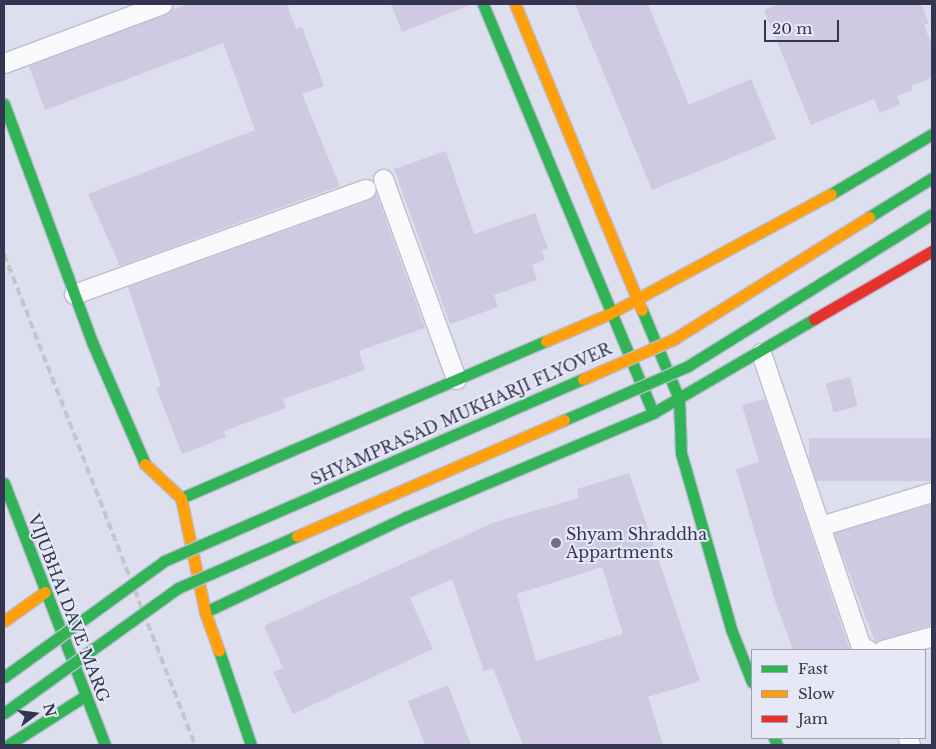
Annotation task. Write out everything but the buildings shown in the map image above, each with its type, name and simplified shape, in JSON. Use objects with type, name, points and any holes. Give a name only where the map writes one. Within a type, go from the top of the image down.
[{"type":"street","points":[[4,64],[162,4]]},
{"type":"street","points":[[483,4],[609,314],[658,421],[681,453]]},
{"type":"street","points":[[515,4],[679,398],[681,453],[731,629],[751,679]]},
{"type":"street","points":[[4,104],[74,294],[143,462],[181,498],[205,612],[251,745]]},
{"type":"street","points":[[181,498],[609,314],[772,229],[932,134]]},
{"type":"street","name":"SHYAMPRASAD MUKHARJI FLYOVER","points":[[4,677],[164,561],[674,339],[932,178]]},
{"type":"street","points":[[383,179],[456,380]]},
{"type":"street","points":[[74,294],[366,189]]},
{"type":"street","points":[[4,713],[178,588],[688,366],[932,214]]},
{"type":"street","points":[[205,612],[406,517],[658,421],[679,398],[932,251]]},
{"type":"street","points":[[761,352],[862,646],[866,649]]},
{"type":"street","name":"VIJUBHAI DAVE MARG","points":[[4,483],[105,745]]},
{"type":"street","points":[[820,526],[932,492]]},
{"type":"street","points":[[4,621],[46,592]]},
{"type":"street","points":[[886,649],[932,636]]},
{"type":"street","points":[[8,745],[85,696]]},
{"type":"railway","points":[[4,254],[195,745]]},
{"type":"traffic: fast","points":[[483,4],[651,408]]},
{"type":"traffic: fast","points":[[4,104],[92,342],[145,464]]},
{"type":"traffic: fast","points":[[831,194],[932,134]]},
{"type":"traffic: fast","points":[[869,217],[932,178]]},
{"type":"traffic: fast","points":[[564,420],[688,366],[932,214]]},
{"type":"traffic: fast","points":[[642,310],[679,399],[681,453],[731,629],[751,679]]},
{"type":"traffic: fast","points":[[205,612],[406,517],[653,413],[814,319]]},
{"type":"traffic: fast","points":[[181,498],[546,341]]},
{"type":"traffic: fast","points":[[4,677],[164,561],[583,379]]},
{"type":"traffic: fast","points":[[4,483],[105,745]]},
{"type":"traffic: fast","points":[[4,713],[178,588],[297,536]]},
{"type":"traffic: fast","points":[[219,651],[251,745]]},
{"type":"traffic: fast","points":[[8,745],[85,696]]},
{"type":"traffic: fast","points":[[774,739],[777,745]]},
{"type":"traffic: slow","points":[[515,4],[642,310]]},
{"type":"traffic: slow","points":[[546,341],[609,314],[831,194]]},
{"type":"traffic: slow","points":[[583,379],[674,339],[869,217]]},
{"type":"traffic: slow","points":[[297,536],[564,420]]},
{"type":"traffic: slow","points":[[145,464],[181,498],[205,612],[219,651]]},
{"type":"traffic: slow","points":[[4,621],[45,592]]},
{"type":"traffic: jam","points":[[814,319],[932,251]]},
{"type":"place","name":"Shyam Shraddha Appartments","points":[[556,543]]}]
